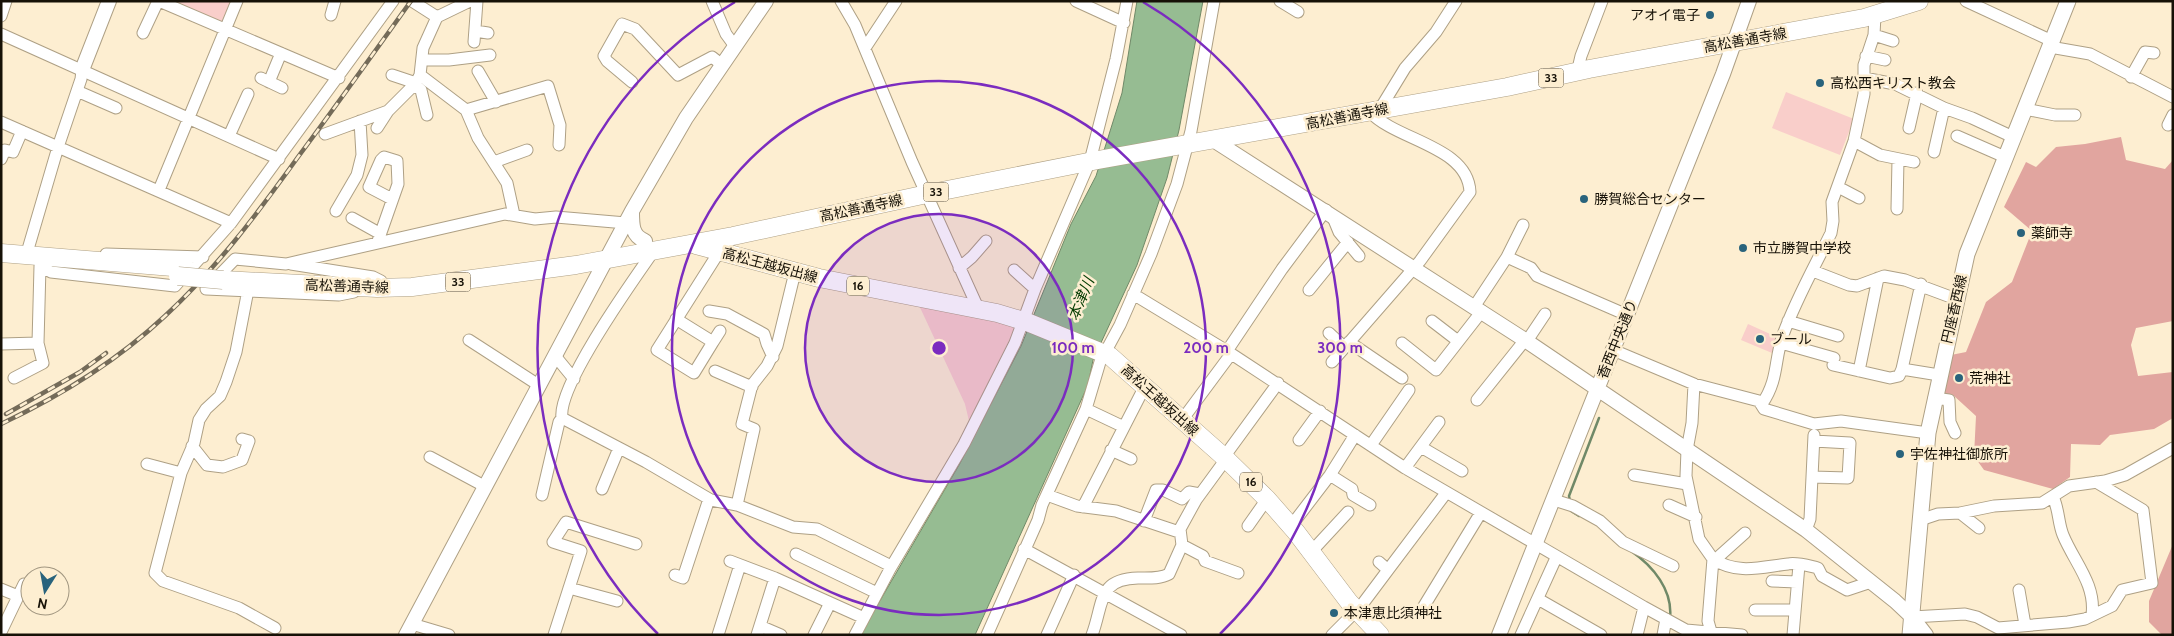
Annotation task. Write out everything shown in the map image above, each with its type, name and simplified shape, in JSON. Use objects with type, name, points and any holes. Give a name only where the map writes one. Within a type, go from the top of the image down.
[{"type":"main road","name":"高松善通寺線","points":[[628,241],[725,242],[775,226],[927,194],[1094,161],[1215,141],[1577,73],[1875,15],[1919,1]]},
{"type":"main road","name":"円座香西線","points":[[1910,635],[1928,433],[1939,375],[1970,242],[2068,1]]},
{"type":"main road","name":"高松善通寺線","points":[[1,253],[33,261],[379,284],[499,271],[575,259],[628,241],[670,236],[725,242]]},
{"type":"main road","name":"高松善通寺線","points":[[670,236],[691,243]]},
{"type":"main road","name":"高松王越坂出線","points":[[725,242],[795,272],[978,308],[1025,322],[1102,352],[1145,386],[1268,499],[1356,610],[1380,635]]},
{"type":"main road","name":"高松善通寺線","points":[[1,262],[68,260],[182,272]]},
{"type":"street","points":[[1,16],[6,1]]},
{"type":"street","points":[[14,378],[43,363],[38,343],[33,261],[58,147],[82,70],[110,1]]},
{"type":"street","points":[[143,33],[158,1],[226,28],[339,78]]},
{"type":"street","points":[[160,190],[237,1]]},
{"type":"street","points":[[331,15],[336,1]]},
{"type":"street","points":[[33,261],[51,272],[175,286],[203,257],[231,223],[339,78],[393,1]]},
{"type":"street","points":[[412,1],[437,17]]},
{"type":"street","points":[[377,128],[388,111],[417,81],[423,48],[437,17],[470,1]]},
{"type":"street","points":[[477,1],[474,37],[488,33]]},
{"type":"street","points":[[712,1],[726,34],[734,45]]},
{"type":"street","points":[[449,635],[409,630],[556,357],[628,241],[686,118],[721,64],[766,1]]},
{"type":"street","points":[[841,1],[865,48],[978,308]]},
{"type":"street","points":[[1076,1],[1124,22]]},
{"type":"street","points":[[855,635],[891,566],[964,444],[1025,322],[1035,289],[1094,161],[1127,1]]},
{"type":"street","points":[[987,635],[1086,409],[1102,352],[1133,294],[1167,211],[1184,145],[1214,1]]},
{"type":"street","points":[[1280,1],[1298,12]]},
{"type":"street","points":[[1332,362],[1414,268],[1468,198],[1470,183],[1466,174],[1452,158],[1386,125],[1375,111],[1404,68],[1436,32],[1456,1]]},
{"type":"street","points":[[1577,73],[1581,56],[1602,1]]},
{"type":"street","name":"香西中央通り","points":[[1499,635],[1535,544],[1564,503],[1597,388],[1749,1]]},
{"type":"street","points":[[1966,1],[2051,44],[2090,54],[2131,77],[2173,97]]},
{"type":"street","points":[[865,48],[890,3]]},
{"type":"street","points":[[1762,404],[1774,382],[1781,342],[1788,321],[1831,233],[1834,221],[1832,202],[1854,141],[1864,94],[1866,56],[1874,35],[1875,15]]},
{"type":"street","points":[[632,82],[607,61],[604,56],[622,24],[635,29],[678,75],[712,57],[721,64]]},
{"type":"street","points":[[1,34],[279,159]]},
{"type":"street","points":[[1874,35],[1893,41]]},
{"type":"street","points":[[2131,77],[2145,52],[2154,53]]},
{"type":"street","points":[[281,53],[265,80],[282,88]]},
{"type":"street","points":[[422,60],[449,60],[490,55]]},
{"type":"street","points":[[1866,56],[1885,60]]},
{"type":"street","points":[[478,71],[496,102]]},
{"type":"street","points":[[392,75],[417,81],[466,110],[478,138],[507,184],[514,215]]},
{"type":"street","points":[[1864,78],[1895,84],[1944,108],[1972,118],[2013,137]]},
{"type":"street","points":[[417,81],[428,115]]},
{"type":"street","points":[[466,110],[548,86],[560,125],[559,145]]},
{"type":"street","points":[[77,91],[116,108]]},
{"type":"street","points":[[229,136],[248,94]]},
{"type":"street","points":[[1909,128],[1917,94]]},
{"type":"street","points":[[1934,152],[1944,108]]},
{"type":"street","points":[[2024,109],[2055,115],[2075,115]]},
{"type":"street","points":[[325,134],[388,111]]},
{"type":"street","points":[[336,211],[356,177],[362,155],[360,121]]},
{"type":"street","points":[[1,122],[160,190],[231,223]]},
{"type":"street","points":[[1,159],[5,150],[13,152],[22,131]]},
{"type":"street","points":[[1957,136],[2005,157]]},
{"type":"street","points":[[1215,141],[1329,212],[1526,340],[1806,530],[1912,617],[1926,635]]},
{"type":"street","points":[[1854,141],[1880,155],[1914,162]]},
{"type":"street","points":[[494,162],[527,150]]},
{"type":"street","points":[[379,237],[398,184],[397,161],[384,157],[370,187],[392,199]]},
{"type":"street","points":[[1897,209],[1898,159]]},
{"type":"street","points":[[356,177],[371,184]]},
{"type":"street","points":[[1838,186],[1859,198]]},
{"type":"street","points":[[1329,212],[1339,232],[1358,256]]},
{"type":"street","points":[[1182,420],[1229,352],[1282,269],[1329,212]]},
{"type":"street","points":[[286,264],[379,237],[505,214],[535,219],[556,217],[628,241]]},
{"type":"street","points":[[352,218],[379,237]]},
{"type":"street","points":[[1402,343],[1436,370],[1458,341],[1478,309],[1507,257],[1522,225]]},
{"type":"street","points":[[542,495],[559,422],[562,418],[561,412],[574,380],[596,336],[628,241]]},
{"type":"street","points":[[959,268],[986,241]]},
{"type":"street","points":[[720,331],[696,374],[654,353],[725,242]]},
{"type":"street","points":[[1309,290],[1348,242]]},
{"type":"street","points":[[68,260],[86,253],[203,257]]},
{"type":"street","points":[[1507,257],[1531,268],[1537,276],[1627,315]]},
{"type":"street","points":[[234,259],[286,264],[373,277],[379,284],[340,295],[206,289],[234,259]]},
{"type":"street","points":[[1014,270],[1035,289]]},
{"type":"street","points":[[1813,271],[1848,286],[1864,284],[1884,276],[1921,284],[1956,299]]},
{"type":"street","points":[[737,505],[754,429],[742,424],[752,388],[773,357],[795,272]]},
{"type":"street","points":[[1859,371],[1878,278]]},
{"type":"street","points":[[1781,342],[1859,371],[1890,378],[1899,376],[1921,284]]},
{"type":"street","points":[[248,290],[236,352],[220,396],[206,409],[198,420],[192,446],[181,473],[155,573],[163,581],[239,608],[275,628]]},
{"type":"street","points":[[1133,294],[1278,383],[1405,468],[1556,558],[1686,630],[1742,635]]},
{"type":"street","points":[[709,311],[727,314],[764,334],[766,344],[773,357]]},
{"type":"street","points":[[1477,400],[1545,314]]},
{"type":"street","points":[[676,318],[713,342]]},
{"type":"street","points":[[1432,321],[1458,341]]},
{"type":"street","points":[[1788,321],[1838,336]]},
{"type":"street","points":[[1329,333],[1402,378]]},
{"type":"street","points":[[469,340],[540,386]]},
{"type":"street","points":[[1,344],[38,343]]},
{"type":"street","points":[[1613,350],[1694,384],[1759,401],[1764,410],[1814,424],[1841,421],[1928,433]]},
{"type":"street","points":[[556,357],[574,380]]},
{"type":"street","points":[[1902,369],[1939,375]]},
{"type":"street","points":[[715,371],[752,388]]},
{"type":"street","points":[[1092,635],[1105,592],[1109,585],[1117,580],[1169,574],[1182,545],[1179,532],[1200,494],[1278,383]]},
{"type":"street","points":[[1694,384],[1692,433],[1687,450],[1687,484],[1696,517],[1699,539],[1713,559],[1722,565],[1745,570],[1790,563],[1818,568],[1822,576],[1847,590],[1871,582]]},
{"type":"street","points":[[1083,507],[1145,386]]},
{"type":"street","points":[[1371,445],[1382,419],[1408,396]]},
{"type":"street","points":[[1934,398],[1949,400],[1950,422],[1955,433]]},
{"type":"street","points":[[1086,409],[1124,426]]},
{"type":"street","points":[[1299,440],[1320,411]]},
{"type":"street","points":[[562,418],[709,499],[737,505],[793,527],[817,530],[891,566]]},
{"type":"street","points":[[1405,468],[1439,422]]},
{"type":"street","points":[[1806,530],[1810,519],[1814,424]]},
{"type":"street","points":[[1291,526],[1330,475],[1355,435]]},
{"type":"street","points":[[192,446],[207,465],[223,467],[242,460],[249,441],[242,439]]},
{"type":"street","points":[[1812,477],[1848,478],[1850,444],[1814,441]]},
{"type":"street","points":[[1421,446],[1462,470]]},
{"type":"street","points":[[602,489],[619,448]]},
{"type":"street","points":[[1920,520],[1938,514],[1960,513],[1994,506],[2031,505],[2053,497],[2069,486],[2125,475],[2173,448]]},
{"type":"street","points":[[1111,450],[1131,459]]},
{"type":"street","points":[[430,457],[486,488]]},
{"type":"street","points":[[147,464],[181,473]]},
{"type":"street","points":[[1330,475],[1352,489],[1353,495],[1370,505]]},
{"type":"street","points":[[1634,476],[1687,484]]},
{"type":"street","points":[[1912,617],[1966,614],[1977,617],[1998,628],[2025,625],[2041,629],[2085,619],[2112,606],[2122,590],[2152,583],[2142,510],[2096,482]]},
{"type":"street","points":[[1144,521],[1156,490],[1163,490],[1182,499],[1189,492],[1200,494]]},
{"type":"street","points":[[1332,635],[1356,610],[1384,566],[1446,493]]},
{"type":"street","points":[[1047,495],[1083,507],[1116,511],[1179,532]]},
{"type":"street","points":[[2053,497],[2062,533],[2087,581],[2093,604],[2092,615]]},
{"type":"street","points":[[675,575],[683,578],[709,499]]},
{"type":"street","points":[[1248,526],[1268,499]]},
{"type":"street","points":[[1564,503],[1600,522],[1623,542],[1673,566]]},
{"type":"street","points":[[1669,505],[1696,517]]},
{"type":"street","points":[[1311,552],[1348,512]]},
{"type":"street","points":[[1960,513],[1979,528]]},
{"type":"street","points":[[1424,606],[1480,514]]},
{"type":"street","points":[[554,635],[581,551],[553,542],[566,522],[636,544]]},
{"type":"street","points":[[1713,559],[1716,559],[1745,533]]},
{"type":"street","points":[[1182,545],[1203,556],[1206,561],[1238,573]]},
{"type":"street","points":[[1024,549],[1181,635]]},
{"type":"street","points":[[796,554],[877,593]]},
{"type":"street","points":[[1521,635],[1556,558]]},
{"type":"street","points":[[1712,633],[1708,621],[1713,559]]},
{"type":"street","points":[[718,635],[735,563],[775,578],[864,618]]},
{"type":"street","points":[[1793,635],[1799,565]]},
{"type":"street","points":[[1047,635],[1074,575]]},
{"type":"street","points":[[775,578],[758,630],[781,635]]},
{"type":"street","points":[[1772,581],[1797,582]]},
{"type":"street","points":[[569,588],[617,601]]},
{"type":"street","points":[[1,589],[18,596]]},
{"type":"street","points":[[2019,590],[2025,625]]},
{"type":"street","points":[[1,632],[20,592]]},
{"type":"street","points":[[1538,599],[1601,635]]},
{"type":"street","points":[[814,635],[830,603]]},
{"type":"street","points":[[1637,635],[1644,607]]},
{"type":"street","points":[[1755,610],[1795,610]]},
{"type":"street","points":[[1663,635],[1670,621]]},
{"type":"street","points":[[1670,621],[1671,635]]},
{"type":"shaded area","points":[[168,1],[231,1],[223,22]]},
{"type":"shaded area","points":[[1786,92],[1854,119],[1840,155],[1772,128]]},
{"type":"shaded area","points":[[2121,137],[2126,160],[2165,169],[2173,160],[2173,321],[2136,328],[2131,345],[2138,376],[2173,372],[2173,418],[2154,429],[2110,435],[2100,445],[2071,444],[2070,477],[2053,489],[1984,470],[1974,456],[1976,416],[1953,395],[1941,393],[1951,355],[1966,352],[1986,302],[2012,282],[2032,231],[2004,207],[2026,162],[2036,167],[2056,147]]},
{"type":"shaded area","points":[[917,301],[1019,326],[969,421],[965,404]]},
{"type":"shaded area","name":"ブール","points":[[1748,324],[1779,338],[1772,353],[1741,340]]},
{"type":"shaded area","points":[[2173,544],[2173,635],[2162,635],[2149,622],[2149,601]]},
{"type":"water","name":"本津川","points":[[1137,1],[1203,1],[1179,130],[1167,178],[1137,265],[1093,360],[1088,385],[975,635],[860,635],[959,465],[1021,346],[1071,224],[1096,176],[1122,93]]},
{"type":"waterway","points":[[1570,501],[1569,496],[1599,418]]},
{"type":"waterway","points":[[1570,509],[1579,516]]},
{"type":"waterway","points":[[1631,551],[1654,571],[1665,588],[1670,608],[1670,618]]},
{"type":"railway","points":[[1,424],[45,402],[108,363],[147,332],[184,298],[219,260],[251,220],[411,1]]},
{"type":"railway","points":[[6,414],[80,372],[106,353]]},
{"type":"place","name":"アオイ電子","points":[[1710,15]]},
{"type":"place","name":"高松西キリスト教会","points":[[1820,83]]},
{"type":"place","name":"勝賀総合センター","points":[[1584,199]]},
{"type":"place","name":"薬師寺","points":[[2021,233]]},
{"type":"place","name":"市立勝賀中学校","points":[[1743,248]]},
{"type":"place","name":"ブール","points":[[1760,339]]},
{"type":"place","name":"荒神社","points":[[1959,378]]},
{"type":"place","name":"宇佐神社御旅所","points":[[1900,454]]},
{"type":"place","name":"本津恵比須神社","points":[[1334,613]]}]
